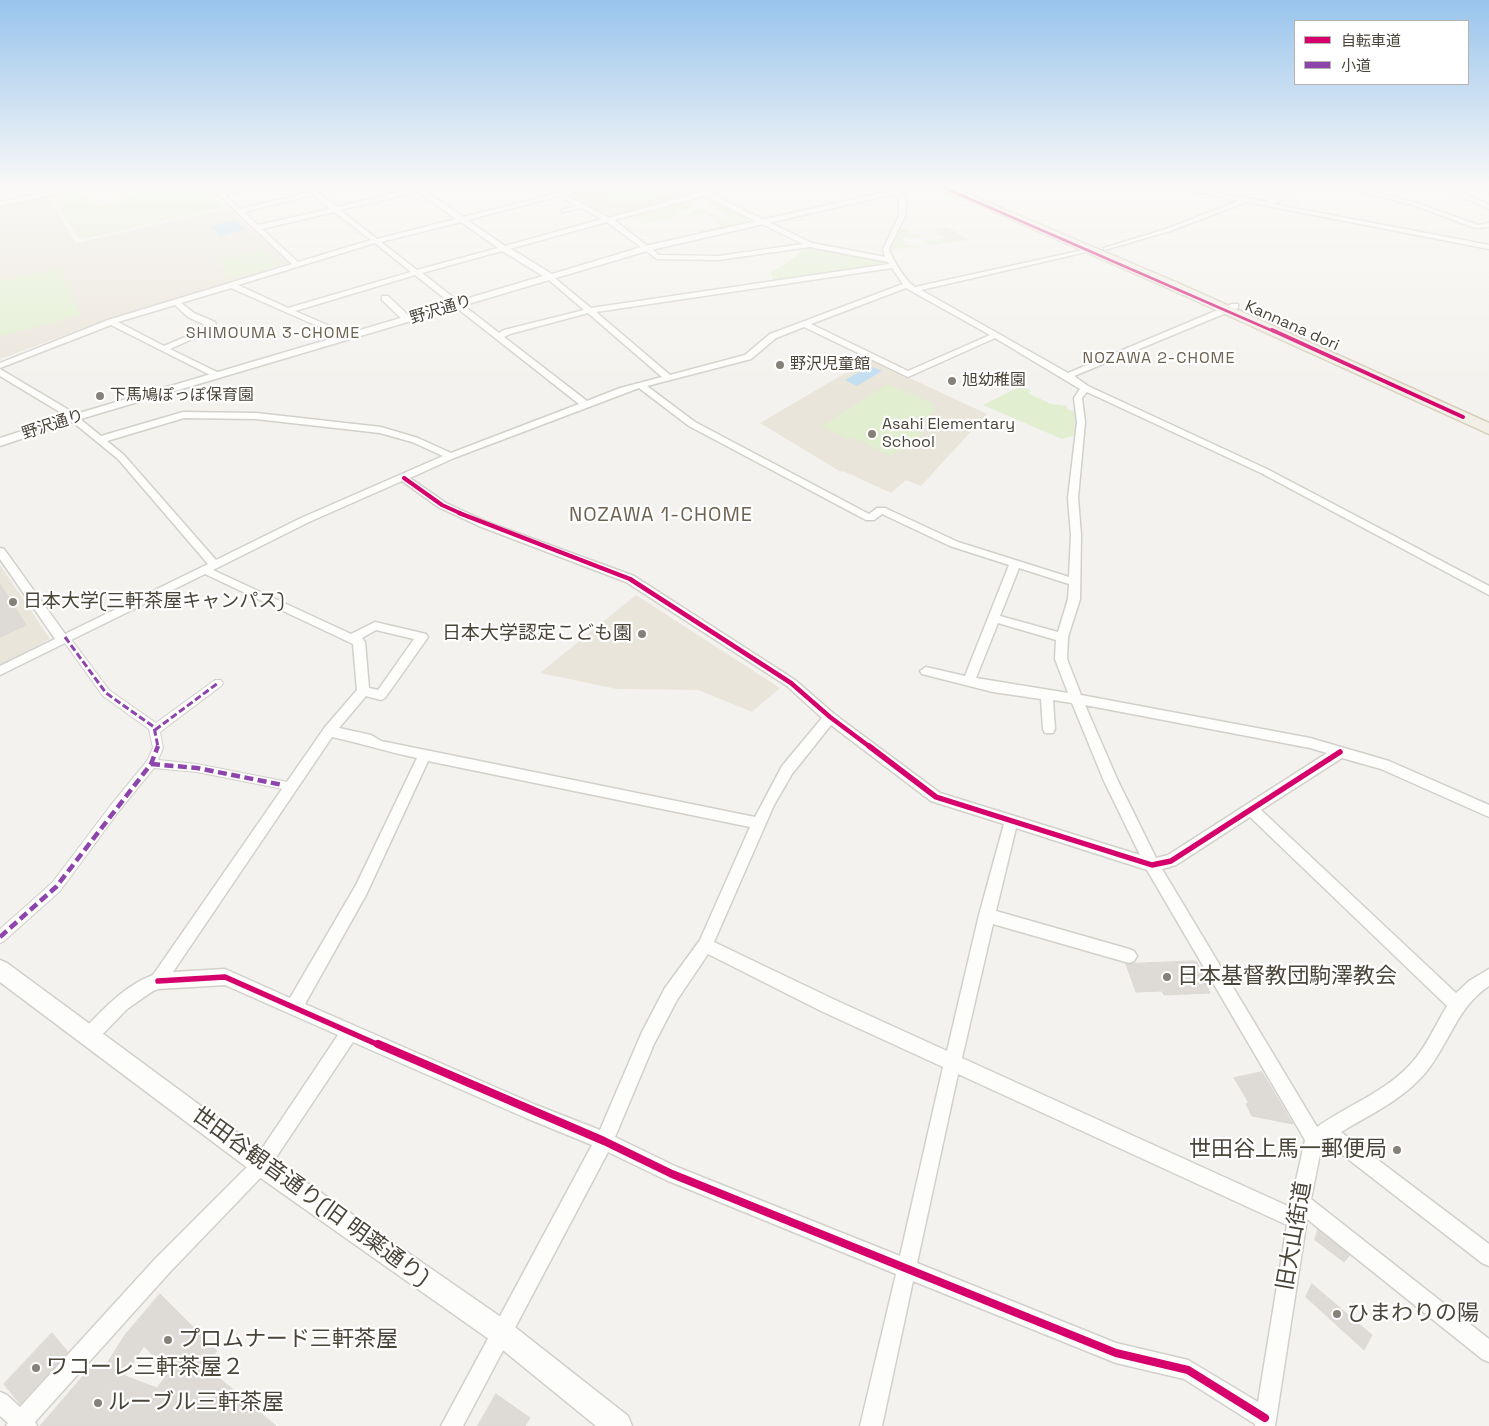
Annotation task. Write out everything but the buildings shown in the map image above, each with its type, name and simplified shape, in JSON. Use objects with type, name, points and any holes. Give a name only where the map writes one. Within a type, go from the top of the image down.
[{"type":"main road","name":"Kannana dori","points":[[1097,255],[1230,308]]},
{"type":"main road","name":"Kannana dori","points":[[1116,255],[1467,415],[1489,422]]},
{"type":"main road","name":"Kannana dori","points":[[1467,415],[1489,429]]},
{"type":"main road","points":[[1467,415],[1489,418]]},
{"type":"main road","points":[[1467,415],[1489,434]]},
{"type":"street","points":[[286,255],[297,264]]},
{"type":"street","points":[[0,366],[111,322],[329,255]]},
{"type":"street","points":[[394,255],[584,403]]},
{"type":"street","points":[[289,310],[484,255]]},
{"type":"street","points":[[514,255],[551,277],[592,310],[668,378]]},
{"type":"street","name":"野沢通り","points":[[0,442],[73,418],[627,255]]},
{"type":"street","points":[[654,255],[657,257],[688,258],[748,255]]},
{"type":"street","points":[[854,255],[893,263]]},
{"type":"street","points":[[889,255],[911,287],[1068,376],[1085,388],[1264,471],[1489,592]]},
{"type":"street","points":[[0,671],[63,638],[305,520],[451,456],[584,403],[640,384],[739,360],[753,354],[773,336],[803,323],[911,287],[1064,255]]},
{"type":"street","points":[[499,337],[507,332],[592,310],[893,263]]},
{"type":"street","points":[[230,285],[347,337]]},
{"type":"street","points":[[385,298],[408,320]]},
{"type":"street","points":[[163,349],[213,328],[212,324],[190,315],[176,302]]},
{"type":"street","points":[[1068,376],[1230,308]]},
{"type":"street","points":[[310,320],[319,317]]},
{"type":"street","points":[[111,322],[216,376]]},
{"type":"street","points":[[803,323],[908,374],[996,335]]},
{"type":"street","points":[[0,372],[73,418],[120,456],[136,473],[210,566],[210,573],[359,642],[363,691],[329,731],[158,981]]},
{"type":"street","points":[[640,384],[692,424],[870,518],[881,510],[954,544],[1074,582]]},
{"type":"street","points":[[1085,388],[1078,398],[1081,422],[1073,498],[1076,535],[1074,599],[1062,636],[1061,659],[1111,781],[1152,865],[1320,1135],[1489,1256]]},
{"type":"street","points":[[99,440],[183,415],[256,416],[381,430],[415,440],[451,456]]},
{"type":"street","points":[[404,478],[442,505],[483,524],[630,579],[791,683],[830,717],[936,797],[1152,865],[1171,861],[1340,752]]},
{"type":"street","points":[[0,551],[63,638],[106,693],[154,727],[158,748],[151,764],[115,808],[56,887],[0,936]]},
{"type":"street","points":[[969,682],[1015,564]]},
{"type":"street","points":[[993,618],[1062,636]]},
{"type":"street","points":[[353,638],[375,626],[422,637],[381,695],[363,691]]},
{"type":"street","points":[[926,672],[969,682],[1076,699],[1310,743],[1384,765],[1489,811]]},
{"type":"street","points":[[155,730],[218,683]]},
{"type":"street","points":[[1047,695],[1049,729]]},
{"type":"street","points":[[452,1426],[604,1141],[648,1038],[671,994],[705,946],[734,884],[757,823],[787,770],[830,717]]},
{"type":"street","points":[[329,731],[372,740],[378,745],[757,823]]},
{"type":"street","points":[[294,1007],[361,890],[426,754]]},
{"type":"street","points":[[151,764],[197,768],[283,785]]},
{"type":"street","points":[[1252,810],[1456,1004]]},
{"type":"street","points":[[871,1426],[951,1062],[986,915],[1011,822]]},
{"type":"street","points":[[986,915],[1129,956]]},
{"type":"street","points":[[705,946],[951,1062],[1298,1211],[1489,1352]]},
{"type":"street","name":"世田谷観音通り(旧 明薬通り)","points":[[0,970],[90,1035],[261,1165],[502,1334],[618,1426]]},
{"type":"street","points":[[90,1035],[126,998],[143,986],[158,981],[226,977],[604,1141],[672,1174],[1116,1353],[1188,1370],[1265,1422]]},
{"type":"street","points":[[1320,1135],[1410,1077],[1427,1058],[1456,1004],[1489,978]]},
{"type":"street","points":[[0,1402],[21,1424],[162,1266],[261,1165],[350,1032]]},
{"type":"street","name":"旧大山街道","points":[[1265,1422],[1298,1211],[1320,1135]]},
{"type":"shaded area","points":[[0,255],[280,255],[289,263],[109,319],[0,359]]},
{"type":"shaded area","name":"Asahi Elementary School","points":[[869,359],[987,414],[921,486],[906,480],[891,493],[843,471],[841,472],[760,423]]},
{"type":"shaded area","name":"日本大学(三軒茶屋キャンパス)","points":[[0,565],[50,639],[0,666]]},
{"type":"shaded area","name":"日本大学認定こども園","points":[[636,595],[780,688],[752,712],[698,690],[617,689],[540,673]]},
{"type":"green space","points":[[243,255],[269,255],[279,266],[231,278],[218,261]]},
{"type":"green space","points":[[798,255],[857,255],[887,260],[892,265],[774,282],[770,272],[781,267]]},
{"type":"green space","points":[[58,268],[81,315],[0,336],[0,281]]},
{"type":"green space","points":[[888,384],[934,404],[931,407],[937,410],[913,427],[924,433],[891,456],[853,437],[849,440],[822,426]]},
{"type":"green space","points":[[1021,386],[1031,391],[1028,393],[1051,404],[1067,406],[1067,409],[1076,412],[1076,435],[1062,439],[983,405]]},
{"type":"water","points":[[870,366],[882,371],[857,386],[845,380]]},
{"type":"marked path","points":[[0,937],[56,887],[115,808],[151,764],[158,748],[154,727],[106,693],[65,637]]},
{"type":"marked path","points":[[155,730],[218,683]]},
{"type":"marked path","points":[[151,764],[197,768],[283,785]]},
{"type":"cycle path","points":[[1100,255],[1463,417]]},
{"type":"cycle path","points":[[404,478],[442,505],[483,524],[630,579],[791,683],[830,717],[936,797],[1152,865],[1171,861],[1340,752]]},
{"type":"cycle path","points":[[158,981],[225,977],[532,1112],[604,1141],[672,1174],[1116,1353],[1188,1370],[1265,1418]]},
{"type":"place","name":"野沢児童館","points":[[780,365]]},
{"type":"place","name":"旭幼稚園","points":[[952,381]]},
{"type":"place","name":"下馬鳩ぽっぽ保育園","points":[[100,396]]},
{"type":"place","name":"Asahi Elementary School","points":[[872,434]]},
{"type":"place","name":"日本大学(三軒茶屋キャンパス)","points":[[13,602]]},
{"type":"place","name":"日本大学認定こども園","points":[[642,634]]},
{"type":"place","name":"日本基督教団駒澤教会","points":[[1167,977]]},
{"type":"place","name":"世田谷上馬一郵便局","points":[[1397,1150]]},
{"type":"place","name":"ひまわりの陽","points":[[1337,1314]]},
{"type":"place","name":"プロムナード三軒茶屋","points":[[168,1340]]},
{"type":"place","name":"ワコーレ三軒茶屋２","points":[[36,1368]]},
{"type":"place","name":"ルーブル三軒茶屋","points":[[98,1403]]},
{"type":"district","name":"SHIMOUMA 3-CHOME","points":[[273,334]]},
{"type":"district","name":"NOZAWA 2-CHOME","points":[[1159,359]]},
{"type":"district","name":"NOZAWA 1-CHOME","points":[[661,516]]}]
